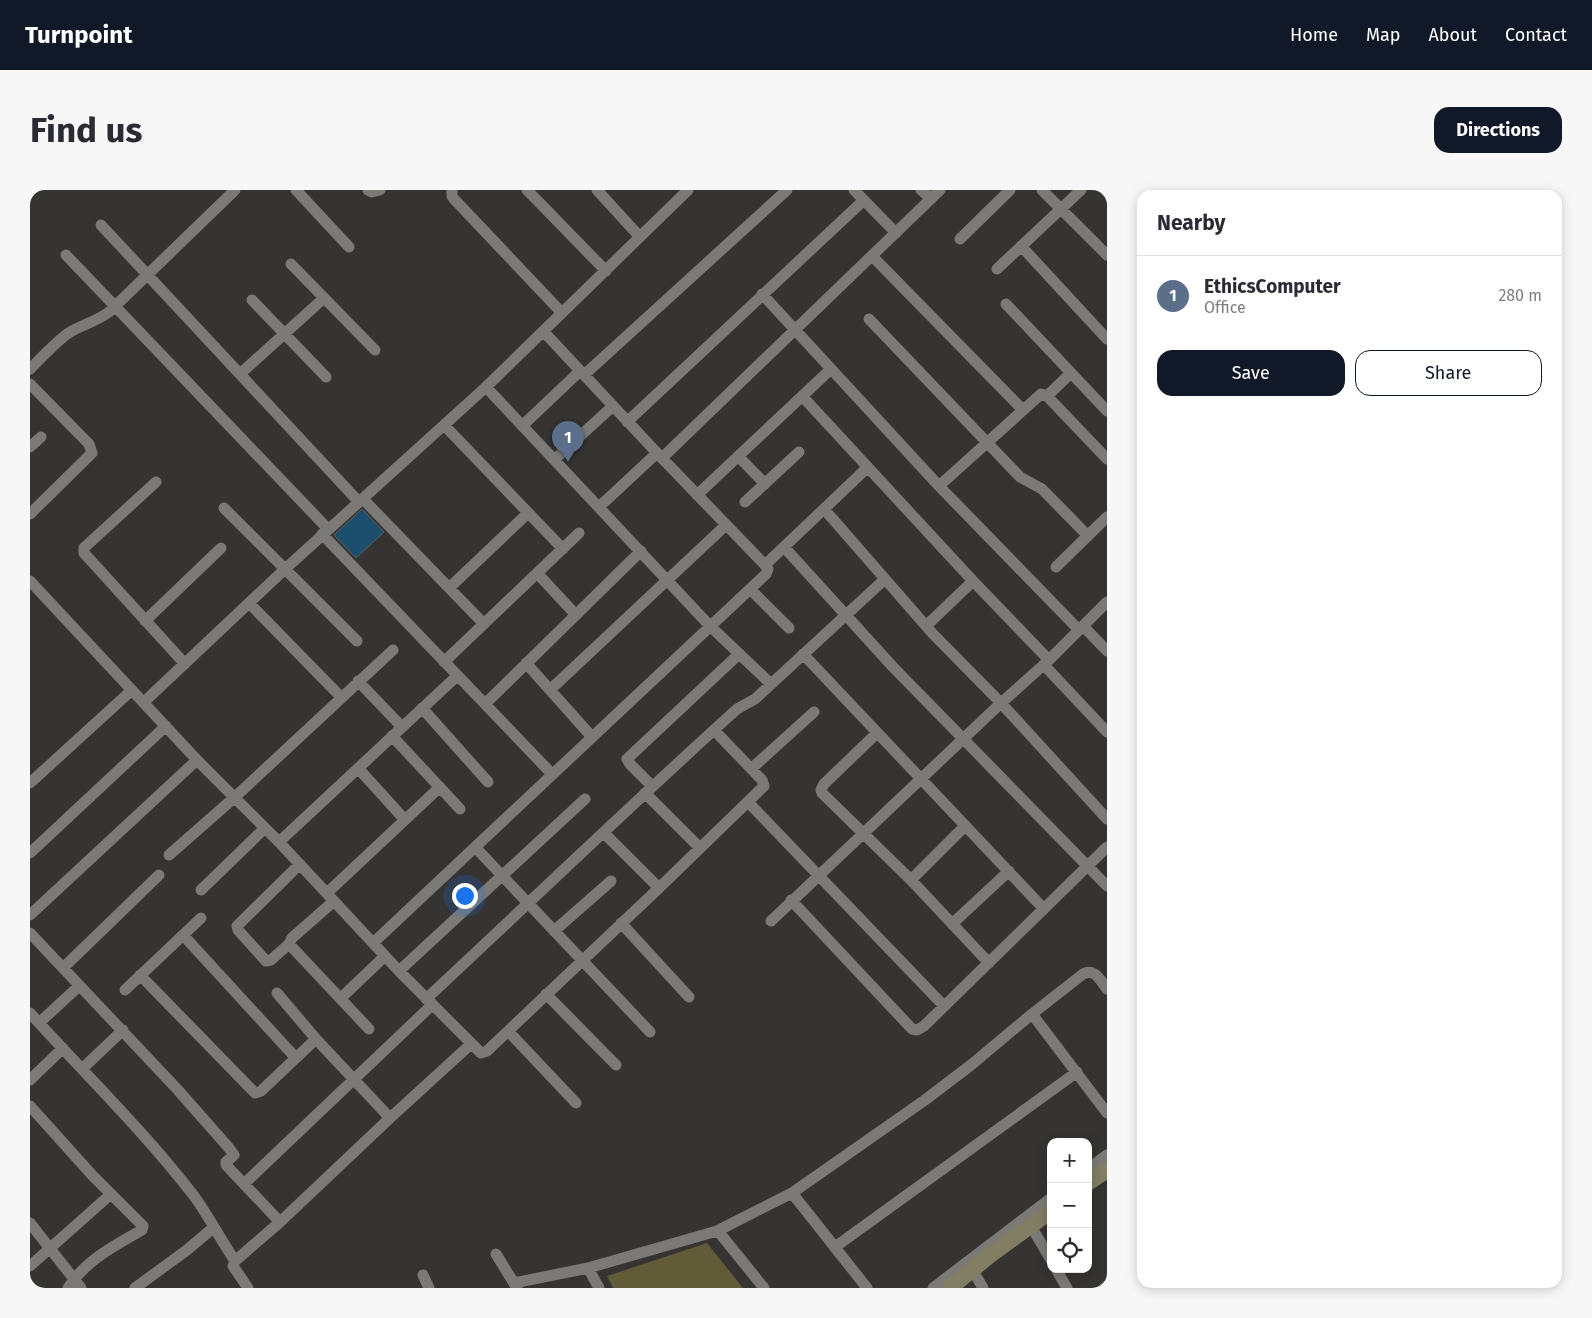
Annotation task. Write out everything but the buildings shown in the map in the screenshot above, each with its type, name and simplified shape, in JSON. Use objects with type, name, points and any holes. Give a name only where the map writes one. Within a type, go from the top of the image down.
[{"type":"main road","points":[[1089,1183],[1107,1170]]},
{"type":"main road","points":[[950,1288],[972,1269],[1047,1214]]},
{"type":"street","points":[[30,369],[66,335],[102,317],[148,276],[235,190]]},
{"type":"street","points":[[296,190],[349,247]]},
{"type":"street","points":[[368,190],[372,192],[380,190]]},
{"type":"street","points":[[452,190],[454,200],[562,313]]},
{"type":"street","points":[[527,190],[606,271]]},
{"type":"street","points":[[596,190],[640,237]]},
{"type":"street","points":[[670,190],[678,199]]},
{"type":"street","points":[[144,702],[325,532],[486,387],[688,190]]},
{"type":"street","points":[[522,426],[787,190]]},
{"type":"street","points":[[854,190],[896,233]]},
{"type":"street","points":[[921,190],[930,200]]},
{"type":"street","points":[[599,507],[659,456],[795,331],[940,190]]},
{"type":"street","points":[[960,239],[1010,190]]},
{"type":"street","points":[[1042,190],[1107,255]]},
{"type":"street","points":[[997,269],[1081,190]]},
{"type":"street","points":[[627,422],[864,200]]},
{"type":"street","points":[[101,225],[240,374],[484,624]]},
{"type":"street","points":[[1021,246],[1107,339]]},
{"type":"street","points":[[66,255],[457,676],[552,774]]},
{"type":"street","points":[[872,256],[1023,410]]},
{"type":"street","points":[[292,264],[374,350]]},
{"type":"street","points":[[762,294],[939,486],[1081,628],[1107,651]]},
{"type":"street","points":[[240,374],[324,298]]},
{"type":"street","points":[[252,300],[326,377]]},
{"type":"street","points":[[1006,304],[1107,411]]},
{"type":"street","points":[[870,319],[1020,477],[1042,489],[1088,536]]},
{"type":"street","points":[[373,943],[768,572],[765,565],[659,456],[544,332]]},
{"type":"street","points":[[697,495],[831,369]]},
{"type":"street","points":[[1047,396],[1071,373]]},
{"type":"street","points":[[30,384],[89,444],[92,453],[30,514]]},
{"type":"street","points":[[486,387],[710,626],[771,684]]},
{"type":"street","points":[[939,486],[1041,394],[1047,396],[1107,459]]},
{"type":"street","points":[[802,396],[973,581],[1107,732]]},
{"type":"street","points":[[554,459],[613,406]]},
{"type":"street","points":[[444,425],[563,549]]},
{"type":"street","points":[[30,448],[41,438]]},
{"type":"street","points":[[745,502],[800,452]]},
{"type":"street","points":[[738,456],[765,484]]},
{"type":"street","points":[[765,565],[868,467]]},
{"type":"street","points":[[156,482],[84,548],[86,556],[185,664]]},
{"type":"street","points":[[224,508],[357,641]]},
{"type":"street","points":[[824,509],[926,626],[1001,703],[1107,819]]},
{"type":"street","points":[[450,588],[528,513]]},
{"type":"street","points":[[1056,567],[1107,517]]},
{"type":"street","points":[[551,689],[726,525]]},
{"type":"street","points":[[444,662],[580,533]]},
{"type":"street","points":[[784,547],[893,666],[1107,886]]},
{"type":"street","points":[[145,621],[221,548]]},
{"type":"street","points":[[485,704],[641,551]]},
{"type":"street","points":[[537,573],[576,615]]},
{"type":"street","points":[[244,1183],[354,1079],[429,1002],[649,789],[742,705],[756,699],[885,579]]},
{"type":"street","points":[[30,581],[197,760],[279,842],[399,971],[471,1044],[484,1053],[764,786],[762,780],[714,730]]},
{"type":"street","points":[[926,626],[973,581]]},
{"type":"street","points":[[750,589],[789,628]]},
{"type":"street","points":[[771,921],[791,900],[865,834],[920,779],[1046,663],[1107,602]]},
{"type":"street","points":[[249,604],[340,697]]},
{"type":"street","points":[[169,855],[235,797],[340,697],[393,650]]},
{"type":"street","points":[[700,848],[649,789],[628,759],[739,654]]},
{"type":"street","points":[[804,654],[1044,909]]},
{"type":"street","points":[[526,663],[592,736]]},
{"type":"street","points":[[279,842],[457,676]]},
{"type":"street","points":[[358,682],[402,727]]},
{"type":"street","points":[[30,783],[132,690]]},
{"type":"street","points":[[422,708],[488,782]]},
{"type":"street","points":[[751,768],[814,712]]},
{"type":"street","points":[[30,853],[166,726]]},
{"type":"street","points":[[877,733],[824,784],[821,790],[910,880],[988,963]]},
{"type":"street","points":[[392,736],[460,809]]},
{"type":"street","points":[[30,915],[197,760]]},
{"type":"street","points":[[358,768],[405,820]]},
{"type":"street","points":[[300,864],[237,926],[238,930],[266,961],[271,960],[289,944],[292,938],[330,897],[440,787]]},
{"type":"street","points":[[399,971],[585,799]]},
{"type":"street","points":[[748,802],[944,1006]]},
{"type":"street","points":[[910,880],[965,826]]},
{"type":"street","points":[[201,890],[265,828]]},
{"type":"street","points":[[604,833],[659,888]]},
{"type":"street","points":[[475,847],[650,1032]]},
{"type":"street","points":[[791,900],[912,1029],[916,1030],[920,1029],[1107,848]]},
{"type":"street","points":[[952,924],[1009,871]]},
{"type":"street","points":[[63,968],[160,875]]},
{"type":"street","points":[[554,931],[611,881]]},
{"type":"street","points":[[125,990],[201,918]]},
{"type":"street","points":[[621,923],[689,997]]},
{"type":"street","points":[[30,933],[177,1088],[229,1148],[234,1155],[226,1164],[280,1222]]},
{"type":"street","points":[[182,936],[295,1057]]},
{"type":"street","points":[[289,944],[369,1029]]},
{"type":"street","points":[[341,998],[385,956]]},
{"type":"street","points":[[496,1254],[515,1286],[588,1268],[718,1231],[792,1192],[925,1100],[1088,971],[1093,972],[1107,989]]},
{"type":"street","points":[[140,975],[254,1092],[261,1091],[316,1039]]},
{"type":"street","points":[[39,1023],[80,986]]},
{"type":"street","points":[[277,993],[316,1039],[390,1118]]},
{"type":"street","points":[[546,994],[616,1065]]},
{"type":"street","points":[[30,1013],[180,1178],[198,1201],[235,1261]]},
{"type":"street","points":[[1032,1014],[1107,1113]]},
{"type":"street","points":[[82,1069],[123,1030]]},
{"type":"street","points":[[508,1031],[576,1103]]},
{"type":"street","points":[[248,1288],[233,1266],[235,1261],[280,1222],[471,1044]]},
{"type":"street","points":[[30,1080],[63,1048]]},
{"type":"street","points":[[835,1247],[1077,1072]]},
{"type":"street","points":[[30,1106],[111,1194],[142,1223],[143,1229],[96,1258],[74,1285],[50,1248],[30,1223]]},
{"type":"street","points":[[1092,1166],[1107,1155]]},
{"type":"street","points":[[792,1192],[867,1288]]},
{"type":"street","points":[[30,1266],[111,1194]]},
{"type":"street","points":[[933,1288],[1047,1201]]},
{"type":"street","points":[[1030,1226],[1047,1254]]},
{"type":"street","points":[[135,1288],[213,1228]]},
{"type":"street","points":[[718,1231],[764,1288]]},
{"type":"street","points":[[588,1268],[599,1288]]},
{"type":"street","points":[[972,1269],[983,1288]]},
{"type":"street","points":[[1058,1273],[1067,1288]]},
{"type":"street","points":[[423,1275],[429,1288]]},
{"type":"shaded area","points":[[707,1243],[743,1288],[613,1288],[607,1276]]},
{"type":"place","name":"EthicsComputer","points":[[568,462]]}]
